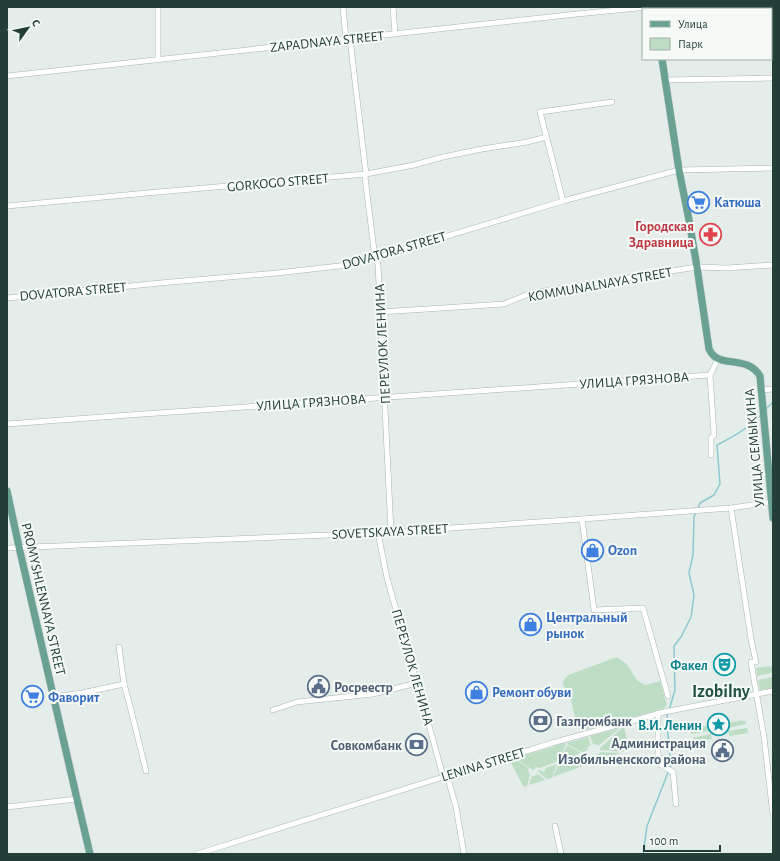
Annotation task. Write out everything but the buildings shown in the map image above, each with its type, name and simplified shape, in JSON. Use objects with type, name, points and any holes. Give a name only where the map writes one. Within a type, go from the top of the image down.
[{"type":"main road","points":[[662,60],[679,170],[690,220],[709,349],[718,359]]},
{"type":"main road","name":"УЛИЦА СЕМЫКИНА","points":[[718,359],[752,366],[760,376],[773,518]]},
{"type":"main road","name":"PROMYSHLENNAYA STREET","points":[[7,491],[90,854]]},
{"type":"street","points":[[158,7],[158,60]]},
{"type":"street","name":"ПЕРЕУЛОК ЛЕНИНА","points":[[343,7],[366,174],[365,177],[375,258],[378,264],[391,532]]},
{"type":"street","points":[[392,7],[395,34]]},
{"type":"street","name":"ZAPADNAYA STREET","points":[[7,76],[648,7]]},
{"type":"street","points":[[665,80],[773,78]]},
{"type":"street","points":[[563,201],[540,112],[612,102]]},
{"type":"street","name":"GORKOGO STREET","points":[[7,206],[366,174],[414,165],[451,155],[527,142],[547,137]]},
{"type":"street","name":"DOVATORA STREET","points":[[7,298],[348,265],[563,201],[679,170],[773,168]]},
{"type":"street","name":"KOMMUNALNAYA STREET","points":[[380,312],[504,304],[531,293],[697,267],[727,268],[773,265]]},
{"type":"street","points":[[711,455],[711,438],[714,435],[710,375],[718,359]]},
{"type":"street","name":"УЛИЦА ГРЯЗНОВА","points":[[7,424],[710,375]]},
{"type":"street","points":[[761,390],[772,389]]},
{"type":"street","name":"SOVETSKAYA STREET","points":[[7,548],[378,533],[730,508],[772,502]]},
{"type":"street","points":[[730,508],[756,662],[751,662],[764,737],[773,815]]},
{"type":"street","points":[[582,519],[594,610],[643,608],[668,696]]},
{"type":"street","name":"ПЕРЕУЛОК ЛЕНИНА","points":[[378,533],[387,578],[445,776],[456,807],[464,854]]},
{"type":"street","points":[[118,647],[124,684],[146,771]]},
{"type":"street","points":[[273,710],[297,702],[373,694],[417,683]]},
{"type":"street","points":[[53,697],[82,693],[124,684]]},
{"type":"street","name":"LENINA STREET","points":[[197,854],[552,743],[661,713],[773,691]]},
{"type":"street","points":[[661,713],[658,754],[661,765],[672,772],[676,804]]},
{"type":"street","points":[[7,807],[77,799]]},
{"type":"street","points":[[555,826],[562,854]]},
{"type":"green space","points":[[617,657],[627,665],[636,679],[642,683],[646,685],[660,681],[667,705],[663,709],[581,731],[575,717],[570,696],[562,683],[568,675]]},
{"type":"green space","points":[[773,666],[773,672],[757,676],[756,668]]},
{"type":"green space","points":[[772,677],[773,688],[760,690],[758,680]]},
{"type":"green space","points":[[743,720],[746,721],[746,724],[727,728],[728,723]]},
{"type":"green space","points":[[707,726],[710,728],[710,731],[691,734],[693,728]]},
{"type":"green space","points":[[623,727],[630,749],[624,752],[600,750],[600,748]]},
{"type":"green space","points":[[620,728],[598,746],[593,744],[590,736]]},
{"type":"green space","points":[[747,728],[748,733],[729,736],[728,731]]},
{"type":"green space","points":[[711,734],[712,739],[693,742],[692,738]]},
{"type":"green space","points":[[588,737],[591,745],[588,747],[587,751],[583,753],[567,744],[567,743]]},
{"type":"green space","points":[[564,743],[566,744],[559,761],[539,768],[536,767],[533,770],[515,758]]},
{"type":"green space","points":[[567,745],[581,753],[572,757],[570,755],[568,758],[560,761]]},
{"type":"green space","points":[[600,752],[621,753],[598,760],[597,756]]},
{"type":"green space","points":[[588,754],[595,757],[596,761],[553,777],[559,763],[565,763],[574,759],[577,760],[579,757]]},
{"type":"green space","points":[[513,758],[529,768],[528,771],[530,775],[527,786],[523,786],[510,761]]},
{"type":"green space","points":[[557,764],[552,778],[547,779],[537,771],[540,770],[544,772],[546,768]]},
{"type":"green space","points":[[538,774],[545,780],[529,785],[532,776]]},
{"type":"waterway","points":[[766,409],[773,402]]},
{"type":"waterway","points":[[698,509],[700,503],[714,495],[720,484],[717,445],[740,432],[761,415]]},
{"type":"waterway","points":[[669,710],[675,690],[674,646],[681,637],[691,617],[694,595],[689,573],[693,555],[694,517],[696,512]]},
{"type":"waterway","points":[[643,854],[647,826],[671,765],[667,726],[668,713]]},
{"type":"place","name":"Катюша","points":[[698,202]]},
{"type":"place","name":"Городская Здравница","points":[[710,234]]},
{"type":"place","name":"Ozon","points":[[592,550]]},
{"type":"place","name":"Центральный рынок","points":[[530,625]]},
{"type":"place","name":"Факел","points":[[724,665]]},
{"type":"place","name":"Росреестр","points":[[318,687]]},
{"type":"place","name":"Ремонт обуви","points":[[477,692]]},
{"type":"place","name":"Фаворит","points":[[33,697]]},
{"type":"place","name":"Газпромбанк","points":[[540,721]]},
{"type":"place","name":"В.И. Ленин","points":[[718,725]]},
{"type":"place","name":"Совкомбанк","points":[[417,745]]},
{"type":"place","name":"Администрация Изобильненского района","points":[[722,751]]},
{"type":"district","name":"Izobilny","points":[[721,691]]}]
